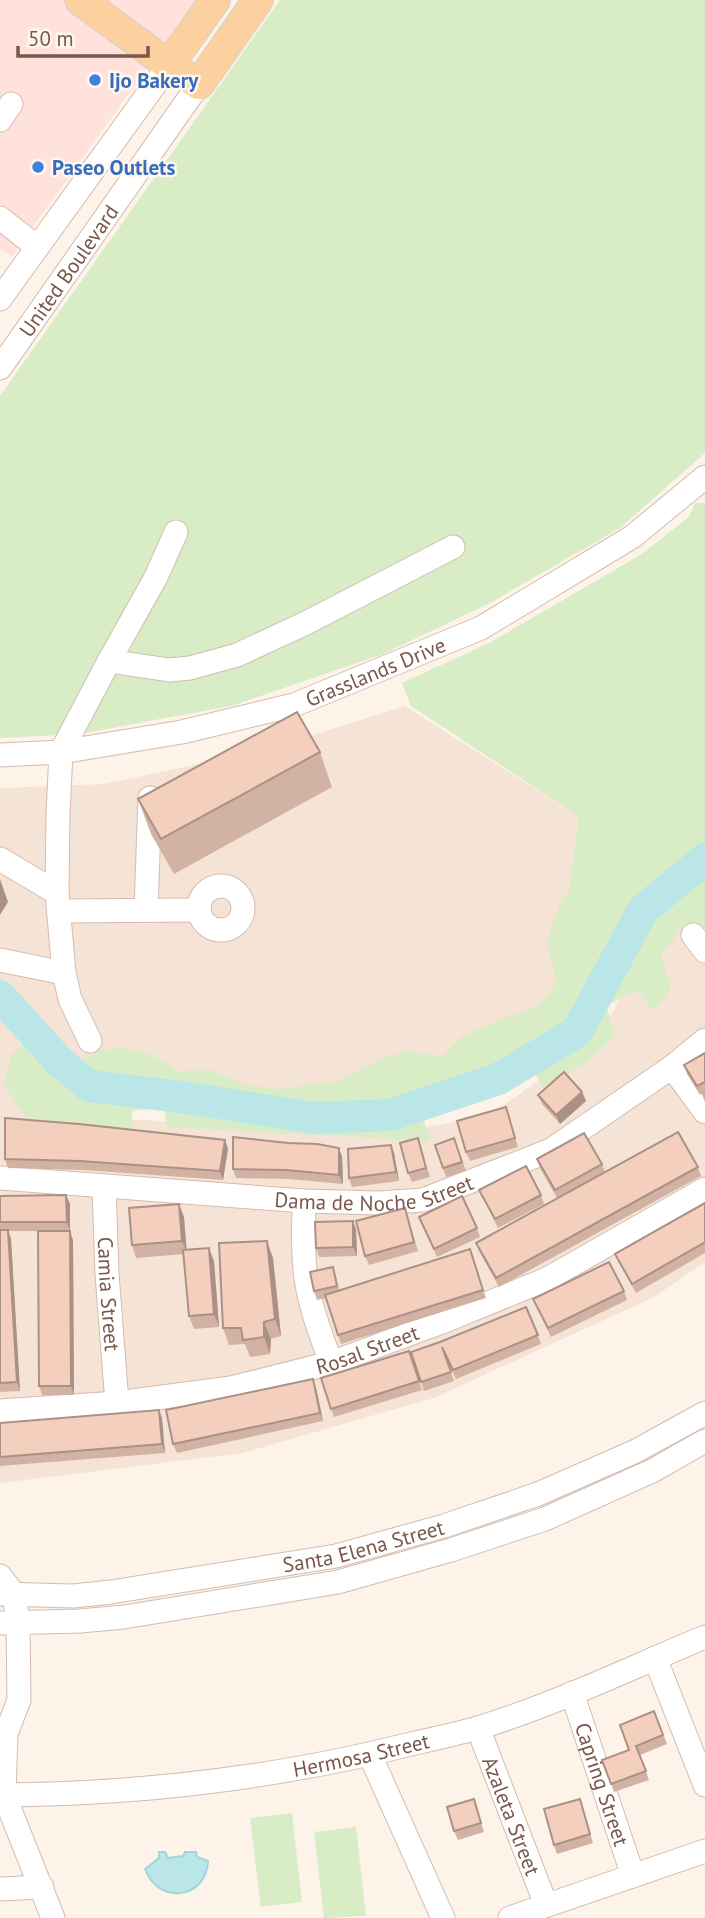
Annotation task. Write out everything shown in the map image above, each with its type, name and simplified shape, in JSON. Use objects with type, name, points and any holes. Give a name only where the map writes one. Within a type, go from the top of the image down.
[{"type":"main road","points":[[80,0],[199,84]]},
{"type":"main road","name":"United Boulevard","points":[[169,65],[215,0]]},
{"type":"main road","name":"United Boulevard","points":[[199,84],[258,0]]},
{"type":"street","name":"United Boulevard","points":[[0,299],[169,65]]},
{"type":"street","name":"United Boulevard","points":[[0,368],[199,84]]},
{"type":"street","points":[[0,218],[37,247]]},
{"type":"street","name":"Grasslands Drive","points":[[0,755],[61,752],[182,732],[294,705],[481,628],[632,537],[705,477]]},
{"type":"street","points":[[90,1041],[69,999],[64,973],[58,902],[61,752],[156,577],[176,532]]},
{"type":"street","points":[[109,661],[169,670],[190,668],[237,655],[306,623],[453,547]]},
{"type":"street","points":[[146,910],[150,793]]},
{"type":"street","points":[[0,859],[58,902],[146,910],[198,910]]},
{"type":"street","points":[[0,960],[64,973]]},
{"type":"street","name":"Dama de Noche Street","points":[[0,1178],[304,1201],[379,1203],[423,1200],[551,1150],[673,1067],[705,1040]]},
{"type":"street","points":[[673,1067],[705,1112]]},
{"type":"street","name":"Camia Street","points":[[104,1186],[107,1274],[117,1403]]},
{"type":"street","name":"Rosal Street","points":[[0,1411],[117,1403],[231,1388],[331,1363],[547,1279],[705,1189]]},
{"type":"street","points":[[304,1201],[303,1245],[306,1279],[314,1317],[331,1363]]},
{"type":"street","name":"Santa Elena Street","points":[[5,1588],[73,1596],[336,1556],[444,1526],[538,1494],[636,1451],[705,1413]]},
{"type":"street","name":"Santa Elena Street","points":[[9,1622],[80,1621],[124,1616],[338,1582],[451,1550],[545,1518],[652,1471],[705,1441]]},
{"type":"street","points":[[5,1588],[19,1700],[3,1727],[2,1795],[53,1918]]},
{"type":"street","name":"Hermosa Street","points":[[2,1795],[144,1790],[370,1755],[478,1728],[572,1693],[705,1637]]},
{"type":"street","points":[[655,1657],[705,1786]]},
{"type":"street","name":"Capring Street","points":[[572,1693],[632,1876]]},
{"type":"street","name":"Azaleta Street","points":[[478,1728],[546,1905]]},
{"type":"street","points":[[370,1755],[443,1918]]},
{"type":"street","points":[[510,1918],[705,1851]]},
{"type":"street","points":[[0,1889],[42,1887]]},
{"type":"shaded area","name":"Paseo Outlets","points":[[0,0],[196,0],[12,256],[0,248]]},
{"type":"shaded area","points":[[405,706],[578,816],[562,950],[575,1023],[372,1109],[85,1076],[14,996],[0,986],[0,788],[105,784],[268,749]]},
{"type":"shaded area","points":[[705,895],[705,1262],[654,1297],[434,1398],[243,1453],[0,1483],[0,1020],[28,1042],[15,1093],[105,1118],[395,1134],[491,1114],[599,1038],[654,935]]},
{"type":"green space","points":[[280,0],[705,0],[705,453],[620,528],[490,603],[383,654],[231,706],[79,734],[0,738],[0,396]]},
{"type":"green space","points":[[695,503],[705,503],[705,928],[684,925],[661,956],[671,989],[653,1010],[636,990],[606,1006],[616,1036],[583,1065],[542,1088],[535,1073],[501,1090],[423,1118],[430,1141],[167,1127],[164,1109],[133,1110],[130,1131],[26,1117],[4,1085],[11,1055],[28,1042],[80,1062],[99,1050],[128,1048],[153,1055],[176,1071],[212,1070],[243,1084],[279,1089],[342,1080],[381,1059],[409,1051],[441,1057],[463,1036],[535,1008],[557,983],[547,940],[562,898],[569,892],[578,816],[411,706],[402,683],[491,642],[642,554],[689,517]]},
{"type":"green space","points":[[292,1813],[302,1902],[261,1907],[250,1818]]},
{"type":"green space","points":[[356,1827],[366,1916],[324,1918],[314,1832]]},
{"type":"water","points":[[159,1852],[165,1852],[168,1858],[183,1856],[185,1852],[196,1852],[197,1857],[208,1861],[199,1884],[191,1890],[170,1893],[151,1881],[145,1869],[159,1858]]},
{"type":"building","points":[[297,712],[320,752],[161,839],[138,799]]},
{"type":"building","points":[[705,1053],[705,1082],[697,1086],[684,1065]]},
{"type":"building","points":[[564,1072],[582,1092],[556,1115],[538,1095]]},
{"type":"building","points":[[506,1107],[515,1138],[466,1152],[457,1121]]},
{"type":"building","points":[[5,1118],[225,1140],[220,1171],[80,1161],[5,1159]]},
{"type":"building","points":[[678,1132],[698,1167],[496,1278],[476,1243]]},
{"type":"building","points":[[584,1133],[602,1164],[555,1190],[537,1159]]},
{"type":"building","points":[[233,1137],[339,1148],[339,1175],[233,1169]]},
{"type":"building","points":[[418,1138],[426,1168],[408,1173],[400,1143]]},
{"type":"building","points":[[454,1138],[462,1162],[443,1168],[435,1145]]},
{"type":"building","points":[[391,1145],[396,1172],[349,1178],[348,1149]]},
{"type":"building","points":[[526,1166],[541,1195],[495,1219],[479,1190]]},
{"type":"building","points":[[66,1195],[67,1222],[0,1222],[0,1196]]},
{"type":"building","points":[[462,1196],[477,1228],[434,1249],[419,1217]]},
{"type":"building","points":[[705,1203],[705,1242],[632,1284],[615,1254]]},
{"type":"building","points":[[179,1204],[182,1241],[132,1245],[129,1208]]},
{"type":"building","points":[[405,1208],[414,1242],[365,1256],[356,1221]]},
{"type":"building","points":[[353,1221],[353,1247],[316,1248],[315,1222]]},
{"type":"building","points":[[0,1230],[8,1230],[17,1382],[0,1383]]},
{"type":"building","points":[[38,1231],[70,1231],[71,1386],[39,1386]]},
{"type":"building","points":[[267,1241],[275,1319],[264,1322],[264,1337],[243,1340],[241,1328],[223,1328],[219,1243]]},
{"type":"building","points":[[209,1248],[214,1314],[189,1316],[183,1250]]},
{"type":"building","points":[[470,1249],[483,1290],[338,1335],[325,1295]]},
{"type":"building","points":[[609,1262],[624,1291],[548,1328],[533,1299]]},
{"type":"building","points":[[333,1267],[337,1286],[314,1291],[310,1272]]},
{"type":"building","points":[[526,1307],[538,1335],[453,1370],[442,1347],[451,1372],[421,1382],[411,1352]]},
{"type":"building","points":[[409,1351],[419,1381],[331,1409],[321,1378]]},
{"type":"building","points":[[313,1379],[320,1413],[173,1444],[166,1410]]},
{"type":"building","points":[[159,1410],[162,1444],[0,1457],[0,1423]]},
{"type":"building","points":[[654,1711],[663,1735],[636,1746],[646,1771],[611,1784],[602,1760],[629,1750],[620,1725]]},
{"type":"building","points":[[474,1799],[481,1823],[454,1831],[447,1807]]},
{"type":"building","points":[[580,1799],[590,1834],[554,1845],[544,1809]]},
{"type":"waterway","points":[[0,996],[60,1062],[89,1086],[314,1118],[390,1115],[498,1079],[577,1032],[643,910],[705,859]]},
{"type":"place","name":"Ijo Bakery","points":[[95,80]]},
{"type":"place","name":"Paseo Outlets","points":[[38,167]]}]
